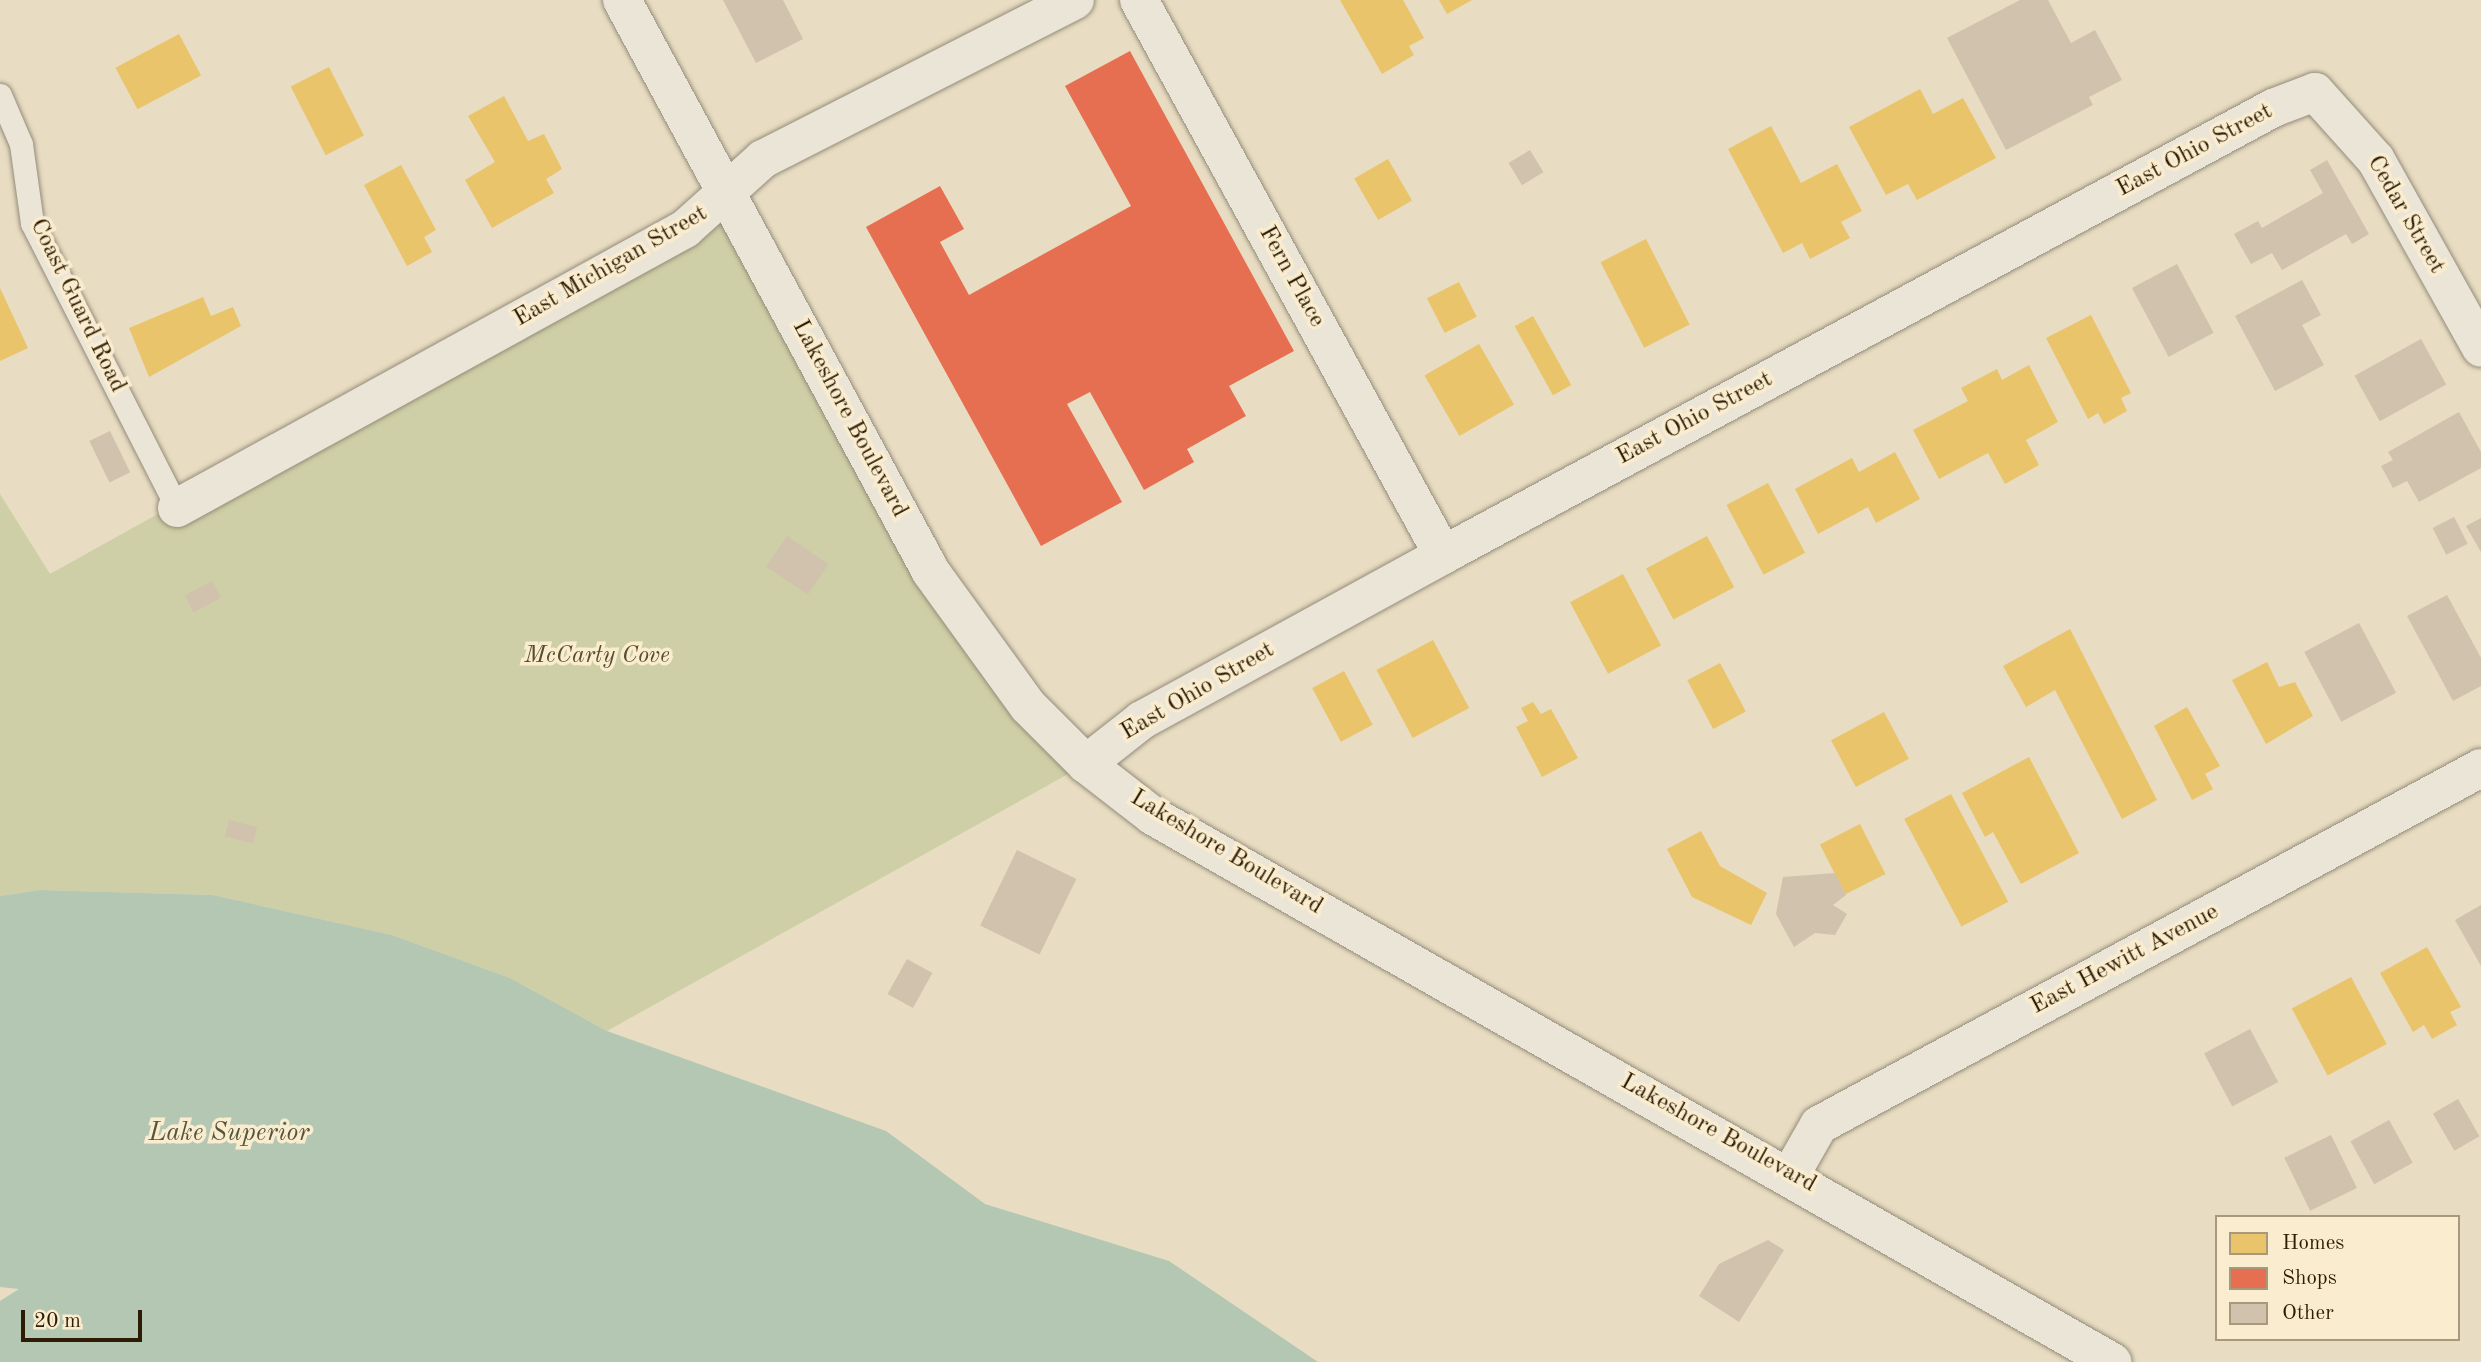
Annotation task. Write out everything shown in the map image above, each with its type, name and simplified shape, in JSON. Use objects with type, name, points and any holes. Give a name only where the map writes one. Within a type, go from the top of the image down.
[{"type":"street","name":"Lakeshore Boulevard","points":[[622,0],[931,572],[1028,706],[1086,764],[1153,816],[1791,1174],[2112,1362]]},
{"type":"street","name":"East Michigan Street","points":[[177,508],[685,229],[728,196],[763,159],[1076,0]]},
{"type":"street","name":"Fern Place","points":[[1139,0],[1443,555]]},
{"type":"street","name":"East Ohio Street","points":[[1086,764],[1142,720],[1443,555],[2273,108],[2315,92]]},
{"type":"street","name":"Cedar Street","points":[[2315,92],[2376,160],[2481,348]]},
{"type":"street","name":"East Hewitt Avenue","points":[[1791,1174],[1819,1125],[2481,768]]},
{"type":"lane","name":"Coast Guard Road","points":[[0,95],[21,145],[32,223],[177,508]]},
{"type":"green space","name":"McCarty Cove","points":[[728,196],[931,572],[1086,764],[607,1031],[510,978],[392,935],[213,895],[40,890],[0,896],[0,494],[50,574]]},
{"type":"water","name":"Lake Superior","points":[[40,890],[213,895],[392,935],[510,978],[607,1031],[886,1131],[985,1204],[1169,1261],[1318,1362],[0,1362],[0,1301],[19,1289],[0,1287],[0,896]]},
{"type":"building: Homes","points":[[1340,0],[1403,0],[1424,38],[1409,46],[1414,55],[1382,74]]},
{"type":"building: Homes","points":[[1439,0],[1472,0],[1447,14]]},
{"type":"building: Homes","points":[[179,34],[201,75],[137,109],[115,68]]},
{"type":"building: Homes","points":[[329,67],[364,136],[326,155],[291,87]]},
{"type":"building: Homes","points":[[1920,89],[1933,114],[1963,98],[1996,158],[1917,200],[1908,184],[1886,195],[1849,127]]},
{"type":"building: Homes","points":[[504,96],[528,141],[544,134],[562,169],[546,179],[554,193],[492,228],[465,180],[495,162],[468,116]]},
{"type":"building: Homes","points":[[1771,126],[1801,183],[1837,164],[1862,211],[1841,222],[1850,238],[1810,259],[1802,243],[1783,253],[1728,149]]},
{"type":"building: Homes","points":[[1388,159],[1412,201],[1378,220],[1354,178]]},
{"type":"building: Homes","points":[[401,165],[436,230],[424,237],[432,252],[407,266],[364,185]]},
{"type":"building: Homes","points":[[1646,239],[1690,325],[1644,348],[1601,262]]},
{"type":"building: Homes","points":[[1459,282],[1477,317],[1445,333],[1427,298]]},
{"type":"building: Homes","points":[[0,288],[28,348],[0,361]]},
{"type":"building: Homes","points":[[203,297],[211,316],[233,307],[241,326],[149,377],[129,328]]},
{"type":"building: Homes","points":[[2091,315],[2131,393],[2121,398],[2127,411],[2104,424],[2098,413],[2088,419],[2046,338]]},
{"type":"building: Homes","points":[[1533,316],[1571,385],[1553,395],[1515,326]]},
{"type":"building: Homes","points":[[1479,344],[1514,405],[1459,436],[1424,376]]},
{"type":"building: Homes","points":[[2029,365],[2058,422],[2026,440],[2039,465],[2005,484],[1988,453],[1939,479],[1913,430],[1968,401],[1961,388],[1997,369],[2002,380]]},
{"type":"building: Homes","points":[[1895,452],[1920,499],[1876,523],[1868,507],[1818,534],[1795,489],[1852,458],[1859,472]]},
{"type":"building: Homes","points":[[1768,483],[1805,553],[1764,575],[1727,505]]},
{"type":"building: Homes","points":[[1707,536],[1734,587],[1673,620],[1646,568]]},
{"type":"building: Homes","points":[[1623,574],[1661,646],[1608,674],[1570,602]]},
{"type":"building: Homes","points":[[2070,629],[2157,800],[2122,819],[2055,690],[2026,707],[2003,666]]},
{"type":"building: Homes","points":[[1433,640],[1469,708],[1413,738],[1376,670]]},
{"type":"building: Homes","points":[[2267,662],[2279,687],[2295,682],[2313,716],[2266,744],[2232,680]]},
{"type":"building: Homes","points":[[1720,663],[1746,712],[1713,729],[1687,680]]},
{"type":"building: Homes","points":[[1344,671],[1373,725],[1341,742],[1312,688]]},
{"type":"building: Homes","points":[[1533,702],[1541,714],[1551,709],[1578,758],[1542,777],[1516,727],[1528,721],[1521,708]]},
{"type":"building: Homes","points":[[2187,707],[2220,766],[2205,774],[2213,789],[2192,800],[2154,726]]},
{"type":"building: Homes","points":[[1884,712],[1909,759],[1856,787],[1831,740]]},
{"type":"building: Homes","points":[[2029,757],[2079,853],[2021,884],[1993,832],[1985,837],[1962,793]]},
{"type":"building: Homes","points":[[1951,794],[2008,902],[1961,927],[1904,819]]},
{"type":"building: Homes","points":[[1860,824],[1885,874],[1845,894],[1820,844]]},
{"type":"building: Homes","points":[[1701,831],[1720,866],[1767,893],[1751,925],[1692,897],[1667,849]]},
{"type":"building: Homes","points":[[2427,947],[2461,1007],[2450,1012],[2457,1025],[2432,1039],[2424,1025],[2413,1032],[2380,973]]},
{"type":"building: Homes","points":[[2351,977],[2387,1044],[2328,1076],[2292,1008]]},
{"type":"building: Shops","points":[[1130,51],[1294,351],[1229,386],[1246,416],[1187,449],[1194,462],[1144,490],[1090,392],[1067,404],[1122,502],[1041,546],[866,227],[940,186],[964,229],[940,242],[969,295],[1131,206],[1065,86]]},
{"type":"building: Other","points":[[723,0],[783,0],[803,39],[756,63]]},
{"type":"building: Other","points":[[2020,0],[2048,0],[2071,43],[2095,30],[2122,80],[2089,97],[2093,105],[2006,150],[1947,38]]},
{"type":"building: Other","points":[[1530,150],[1543,172],[1522,185],[1509,163]]},
{"type":"building: Other","points":[[2327,160],[2369,234],[2352,244],[2346,234],[2282,270],[2272,253],[2251,264],[2234,234],[2258,221],[2262,228],[2323,193],[2310,170]]},
{"type":"building: Other","points":[[2177,264],[2214,333],[2169,357],[2132,288]]},
{"type":"building: Other","points":[[2302,280],[2321,315],[2302,325],[2324,365],[2275,391],[2235,316]]},
{"type":"building: Other","points":[[2421,339],[2446,384],[2380,421],[2355,376]]},
{"type":"building: Other","points":[[2459,412],[2481,452],[2481,468],[2419,502],[2407,481],[2393,488],[2381,466],[2393,460],[2388,452]]},
{"type":"building: Other","points":[[110,431],[130,472],[109,482],[89,441]]},
{"type":"building: Other","points":[[2454,517],[2468,544],[2446,555],[2433,528]]},
{"type":"building: Other","points":[[2481,518],[2481,552],[2466,526]]},
{"type":"building: Other","points":[[787,536],[828,564],[808,595],[766,567]]},
{"type":"building: Other","points":[[212,581],[221,598],[194,612],[185,596]]},
{"type":"building: Other","points":[[2447,595],[2481,658],[2481,686],[2453,701],[2407,616]]},
{"type":"building: Other","points":[[2359,623],[2396,693],[2341,722],[2304,652]]},
{"type":"building: Other","points":[[229,820],[257,827],[253,844],[225,836]]},
{"type":"building: Other","points":[[1017,850],[1076,879],[1039,954],[980,925]]},
{"type":"building: Other","points":[[1835,873],[1846,895],[1833,905],[1847,914],[1835,935],[1815,933],[1794,947],[1776,914],[1783,877]]},
{"type":"building: Other","points":[[2481,905],[2481,966],[2455,920]]},
{"type":"building: Other","points":[[907,959],[932,973],[913,1008],[888,994]]},
{"type":"building: Other","points":[[2250,1029],[2278,1082],[2232,1106],[2204,1053]]},
{"type":"building: Other","points":[[2458,1099],[2480,1136],[2454,1151],[2433,1114]]},
{"type":"building: Other","points":[[2389,1120],[2413,1163],[2374,1184],[2351,1141]]},
{"type":"building: Other","points":[[2331,1135],[2357,1188],[2310,1211],[2284,1158]]},
{"type":"building: Other","points":[[1768,1240],[1784,1250],[1739,1322],[1699,1296],[1719,1264]]}]
